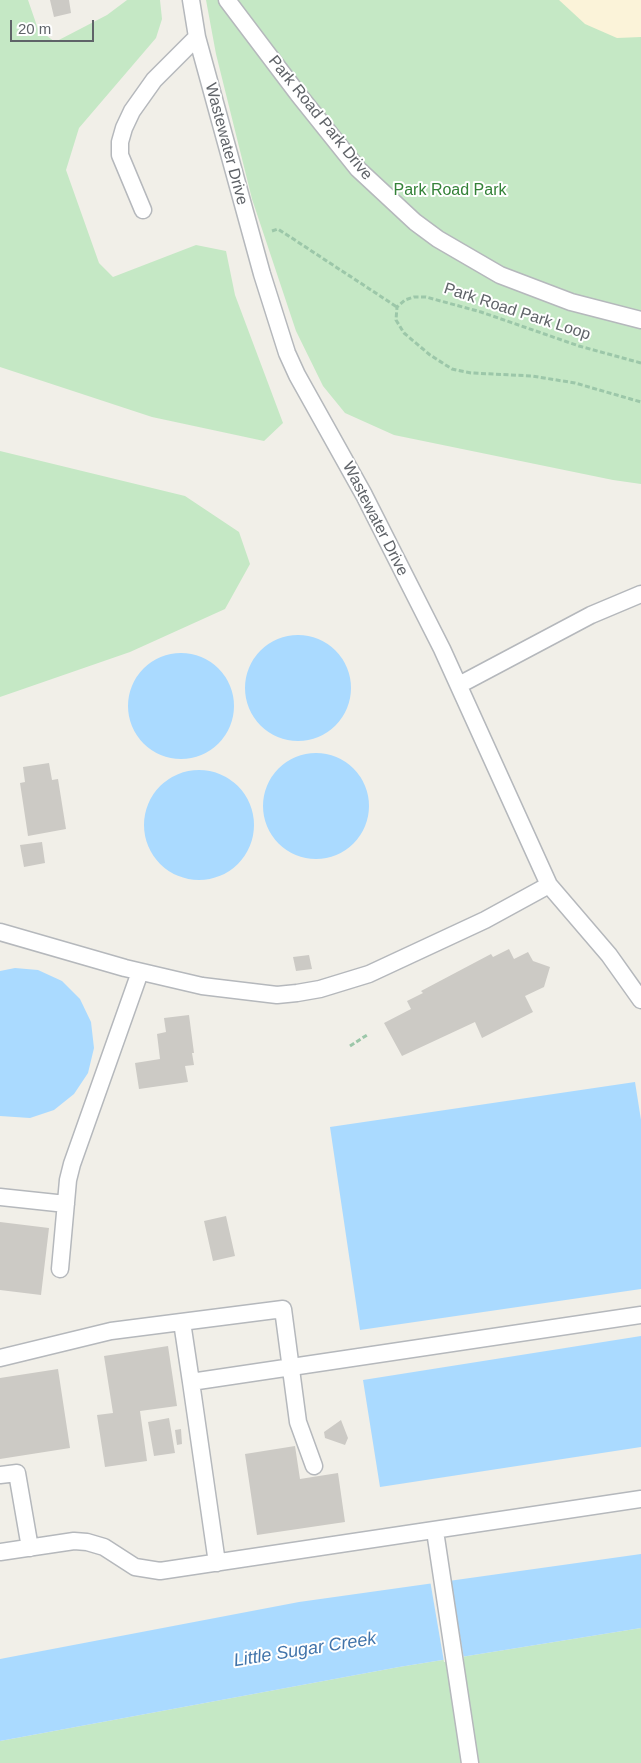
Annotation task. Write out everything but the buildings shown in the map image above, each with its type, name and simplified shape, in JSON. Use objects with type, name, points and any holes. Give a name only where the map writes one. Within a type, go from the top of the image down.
[{"type":"lane","name":"Wastewater Drive","points":[[191,0],[197,37],[252,240],[277,323],[297,375],[364,496],[459,685],[549,885],[608,955],[641,1000]]},
{"type":"lane","name":"Park Road Park Drive","points":[[227,0],[358,169],[415,222],[438,239],[493,270],[541,292],[641,320]]},
{"type":"lane","points":[[143,210],[120,154],[120,142],[124,128],[132,111],[154,80],[197,37]]},
{"type":"lane","points":[[459,685],[599,611],[641,594]]},
{"type":"lane","points":[[0,932],[140,972],[202,986],[277,995],[320,989],[369,974],[485,920],[549,885]]},
{"type":"lane","points":[[60,1269],[72,1164],[140,972]]},
{"type":"lane","points":[[0,1197],[66,1204]]},
{"type":"lane","points":[[0,1358],[92,1334],[283,1310],[298,1422],[314,1466]]},
{"type":"lane","points":[[191,1382],[641,1315]]},
{"type":"lane","points":[[182,1322],[217,1563]]},
{"type":"lane","points":[[0,1475],[17,1472],[30,1548]]},
{"type":"lane","points":[[0,1552],[74,1541],[87,1542],[104,1546],[136,1567],[160,1571],[436,1539],[641,1499]]},
{"type":"lane","points":[[436,1539],[470,1763]]},
{"type":"path","points":[[252,240],[278,229],[320,255],[397,308],[396,320],[404,333],[430,355],[452,368],[471,374],[532,376],[575,384],[641,402]]},
{"type":"path","name":"Park Road Park Loop","points":[[397,308],[405,300],[414,297],[426,298],[481,312],[579,346],[641,363]]},
{"type":"path","points":[[350,1046],[367,1035]]},
{"type":"green space","points":[[0,0],[28,0],[38,29],[55,42],[107,15],[127,0],[160,0],[162,19],[156,38],[79,128],[66,170],[99,263],[113,277],[196,245],[226,251],[235,295],[283,423],[264,441],[152,417],[0,367]]},
{"type":"green space","name":"Park Road Park","points":[[206,0],[641,0],[641,484],[613,480],[394,435],[345,413],[323,386],[296,331],[252,199],[216,54]]},
{"type":"green space","points":[[0,451],[185,496],[239,532],[250,564],[225,609],[130,652],[0,697]]},
{"type":"green space","points":[[641,1628],[641,1763],[0,1763],[0,1741],[399,1667]]},
{"type":"sand","points":[[559,0],[641,0],[641,37],[617,38],[585,24]]},
{"type":"water","points":[[298,635],[318,639],[335,651],[347,668],[351,688],[347,708],[335,725],[318,737],[298,741],[278,737],[261,725],[249,708],[245,688],[249,668],[261,651],[278,639]]},
{"type":"water","points":[[181,653],[201,657],[218,669],[230,686],[234,706],[230,726],[218,743],[201,755],[181,759],[161,755],[144,743],[132,726],[128,706],[132,686],[144,669],[161,657]]},
{"type":"water","points":[[316,753],[336,757],[353,769],[365,786],[369,806],[365,826],[353,843],[336,855],[316,859],[296,855],[279,843],[267,826],[263,806],[267,786],[279,769],[296,757]]},
{"type":"water","points":[[199,770],[220,774],[238,786],[250,804],[254,825],[250,846],[238,864],[220,876],[199,880],[178,876],[160,864],[148,846],[144,825],[148,804],[160,786],[178,774]]},
{"type":"water","points":[[15,968],[38,970],[62,981],[80,999],[91,1022],[94,1048],[88,1073],[74,1094],[54,1110],[30,1118],[0,1116],[0,971]]},
{"type":"water","points":[[635,1082],[641,1120],[641,1289],[360,1330],[330,1127]]},
{"type":"water","points":[[641,1336],[641,1447],[380,1487],[363,1380]]},
{"type":"water","name":"Little Sugar Creek","points":[[641,1554],[641,1628],[399,1667],[0,1741],[0,1659],[299,1602]]},
{"type":"pier","points":[[450,1577],[464,1659],[444,1662],[430,1580]]}]
